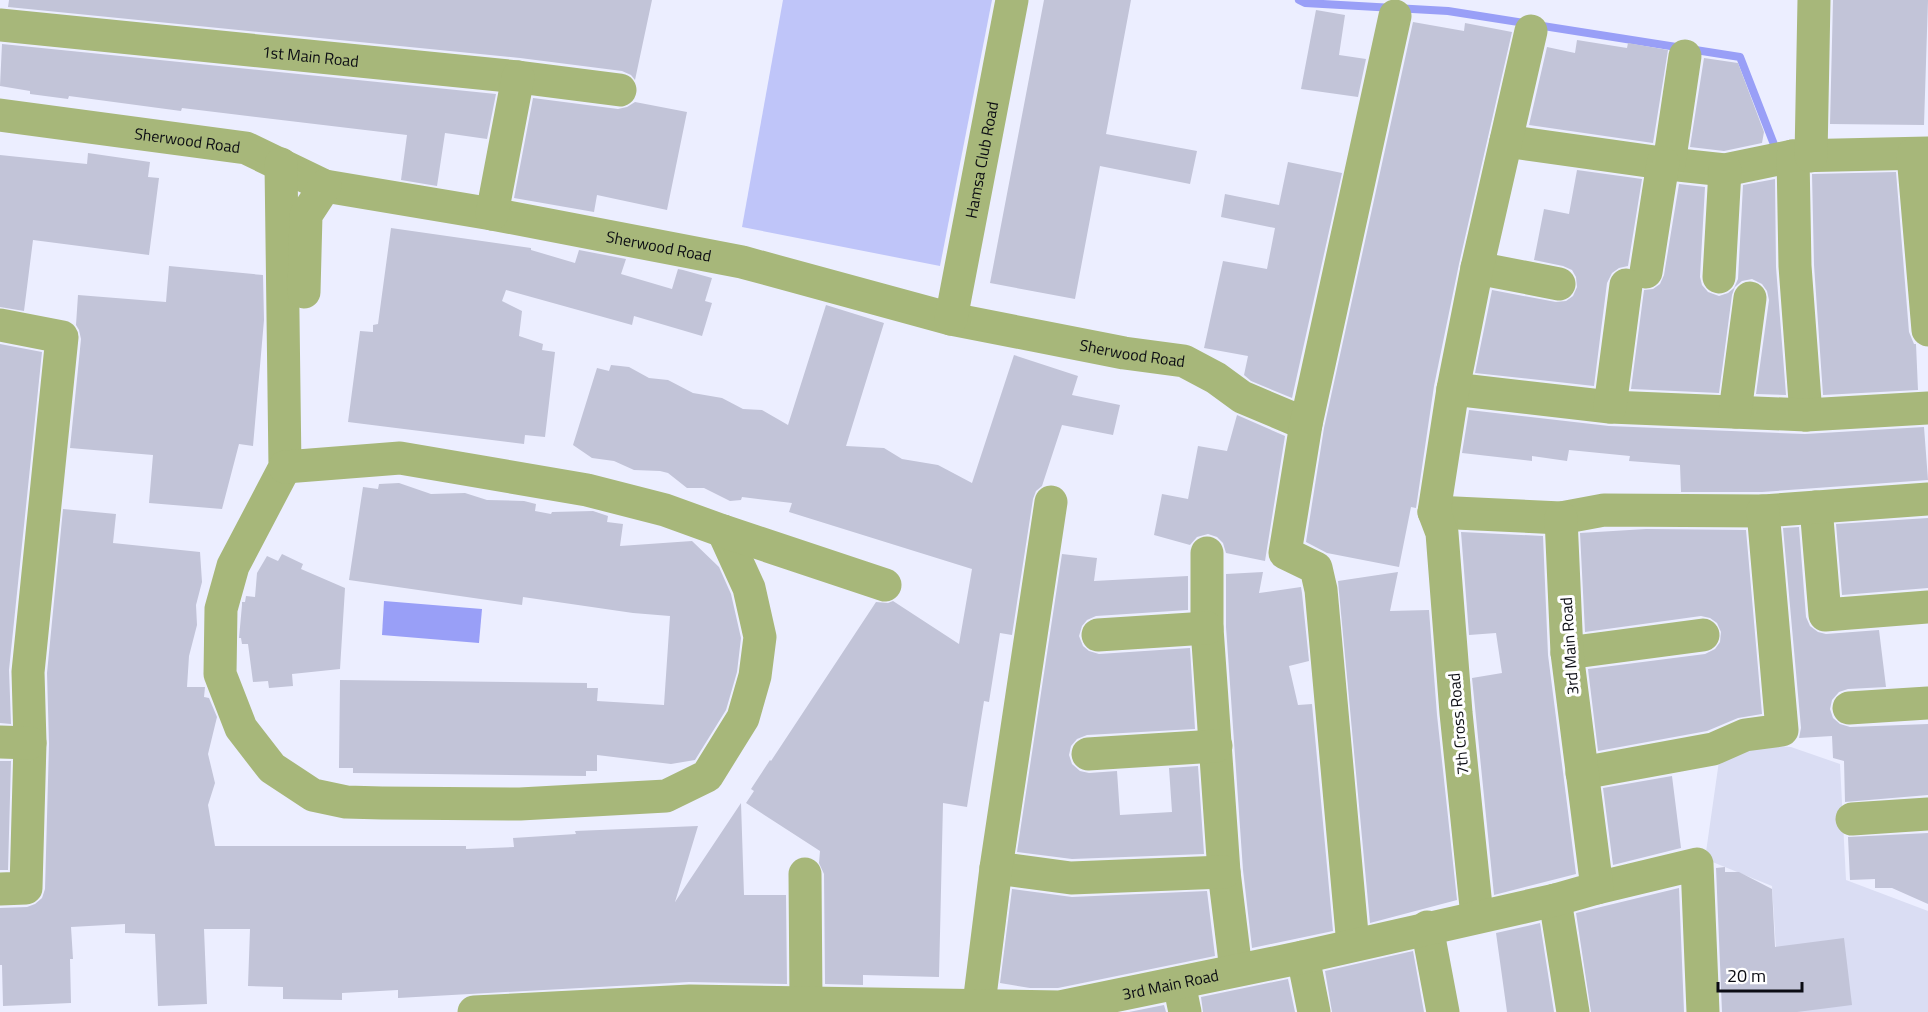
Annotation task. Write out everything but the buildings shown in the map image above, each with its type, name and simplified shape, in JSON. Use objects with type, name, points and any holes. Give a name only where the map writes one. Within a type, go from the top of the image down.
[{"type":"street","name":"Hamsa Club Road","points":[[951,319],[1012,0]]},
{"type":"street","points":[[1806,415],[1795,266],[1814,0]]},
{"type":"street","points":[[1353,945],[1321,590],[1316,568],[1285,553],[1306,424],[1395,16]]},
{"type":"street","name":"1st Main Road","points":[[0,25],[518,77],[620,90]]},
{"type":"street","name":"7th Cross Road","points":[[1477,916],[1438,522],[1453,389],[1477,268],[1531,31]]},
{"type":"street","points":[[1611,406],[1636,279],[1666,164],[1685,56]]},
{"type":"street","points":[[492,214],[518,77]]},
{"type":"street","name":"Sherwood Road","points":[[0,115],[246,148],[325,186],[492,214],[742,262],[951,319],[1124,353],[1184,361],[1216,378],[1242,397],[1306,424]]},
{"type":"street","points":[[1506,141],[1725,170],[1802,156],[1920,154],[1928,330]]},
{"type":"street","points":[[281,164],[294,466]]},
{"type":"street","points":[[1719,277],[1725,170]]},
{"type":"street","points":[[325,186],[306,215],[302,398],[294,466],[233,566],[221,609],[220,674],[241,728],[272,768],[314,795],[346,802],[520,804],[666,796],[707,776],[743,718],[755,676],[759,637],[749,588],[723,531]]},
{"type":"street","points":[[1477,268],[1559,284]]},
{"type":"street","points":[[1735,412],[1750,298]]},
{"type":"street","points":[[0,325],[62,337],[28,672],[15,742],[26,888],[0,889]]},
{"type":"street","points":[[1453,389],[1611,406],[1806,415],[1928,408]]},
{"type":"street","points":[[294,466],[400,458],[587,490],[665,510],[885,585]]},
{"type":"street","points":[[1438,522],[1561,518],[1604,510],[1763,511],[1928,499]]},
{"type":"street","points":[[979,1004],[996,868],[1051,502]]},
{"type":"street","points":[[1816,507],[1825,615],[1928,607]]},
{"type":"street","points":[[1582,773],[1713,750],[1745,735],[1782,730],[1763,511]]},
{"type":"street","name":"3rd Main Road","points":[[474,1012],[690,1001],[979,1004],[1060,1009],[1182,998],[1236,970],[1555,900],[1597,888],[1567,653],[1561,518]]},
{"type":"street","points":[[1207,553],[1207,628],[1224,872],[1236,970]]},
{"type":"street","points":[[1098,635],[1207,628]]},
{"type":"street","points":[[1567,653],[1703,635]]},
{"type":"street","points":[[1849,708],[1928,703]]},
{"type":"street","points":[[1088,754],[1216,746]]},
{"type":"street","points":[[1852,819],[1928,814]]},
{"type":"street","points":[[1597,888],[1697,864],[1703,1012]]},
{"type":"street","points":[[996,868],[1071,878],[1224,872]]},
{"type":"street","points":[[805,874],[806,1002]]},
{"type":"street","points":[[1555,900],[1573,1012]]},
{"type":"street","points":[[1427,927],[1443,1012]]},
{"type":"street","points":[[1303,957],[1314,1012]]},
{"type":"shaded area","points":[[783,0],[992,0],[940,266],[742,227]]},
{"type":"shaded area","points":[[1750,745],[1791,747],[1840,764],[1846,880],[1928,911],[1928,1012],[1780,1012],[1772,886],[1705,859],[1719,761]]},
{"type":"water","points":[[384,601],[482,609],[479,643],[382,635]]},
{"type":"waterway","points":[[1299,0],[1305,3],[1448,11],[1740,57],[1775,147]]}]
